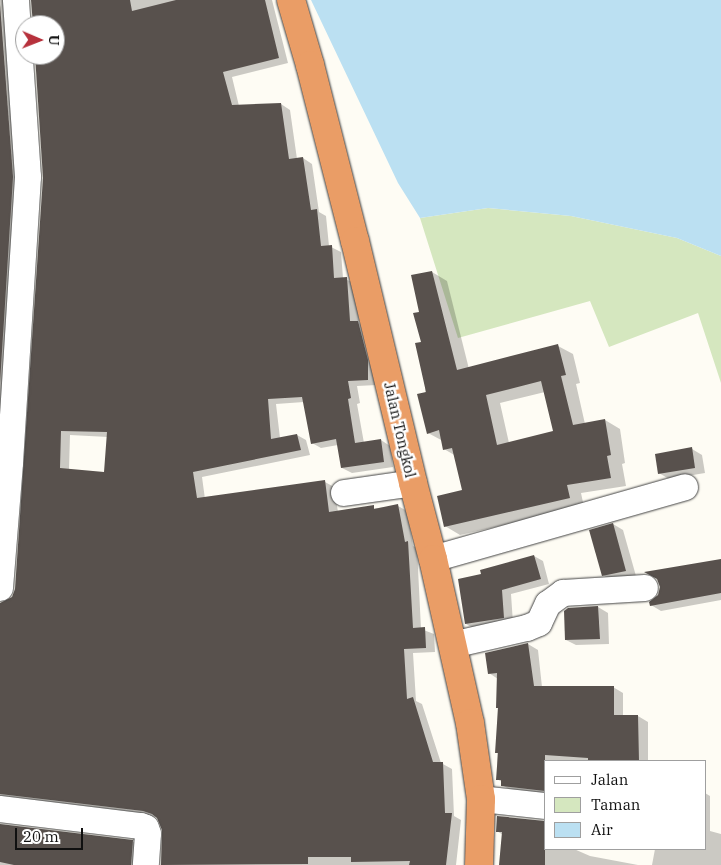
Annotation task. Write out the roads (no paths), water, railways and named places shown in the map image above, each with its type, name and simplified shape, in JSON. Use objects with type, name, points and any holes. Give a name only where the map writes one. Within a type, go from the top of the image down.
[{"type":"highway","name":"Jalan Tongkol","points":[[290,0],[310,65],[355,240],[413,484],[433,559],[470,723],[480,799],[479,865]]},
{"type":"street","points":[[0,588],[5,462],[28,177],[16,0]]},
{"type":"street","points":[[344,493],[413,484]]},
{"type":"street","points":[[433,559],[685,488]]},
{"type":"street","points":[[452,645],[527,628],[539,623],[548,604],[563,594],[646,588]]},
{"type":"street","points":[[480,799],[544,806]]},
{"type":"street","points":[[0,810],[141,826],[146,828],[148,834],[146,865]]},
{"type":"water","points":[[311,0],[721,0],[721,256],[677,238],[571,216],[488,208],[420,218],[398,183]]}]
